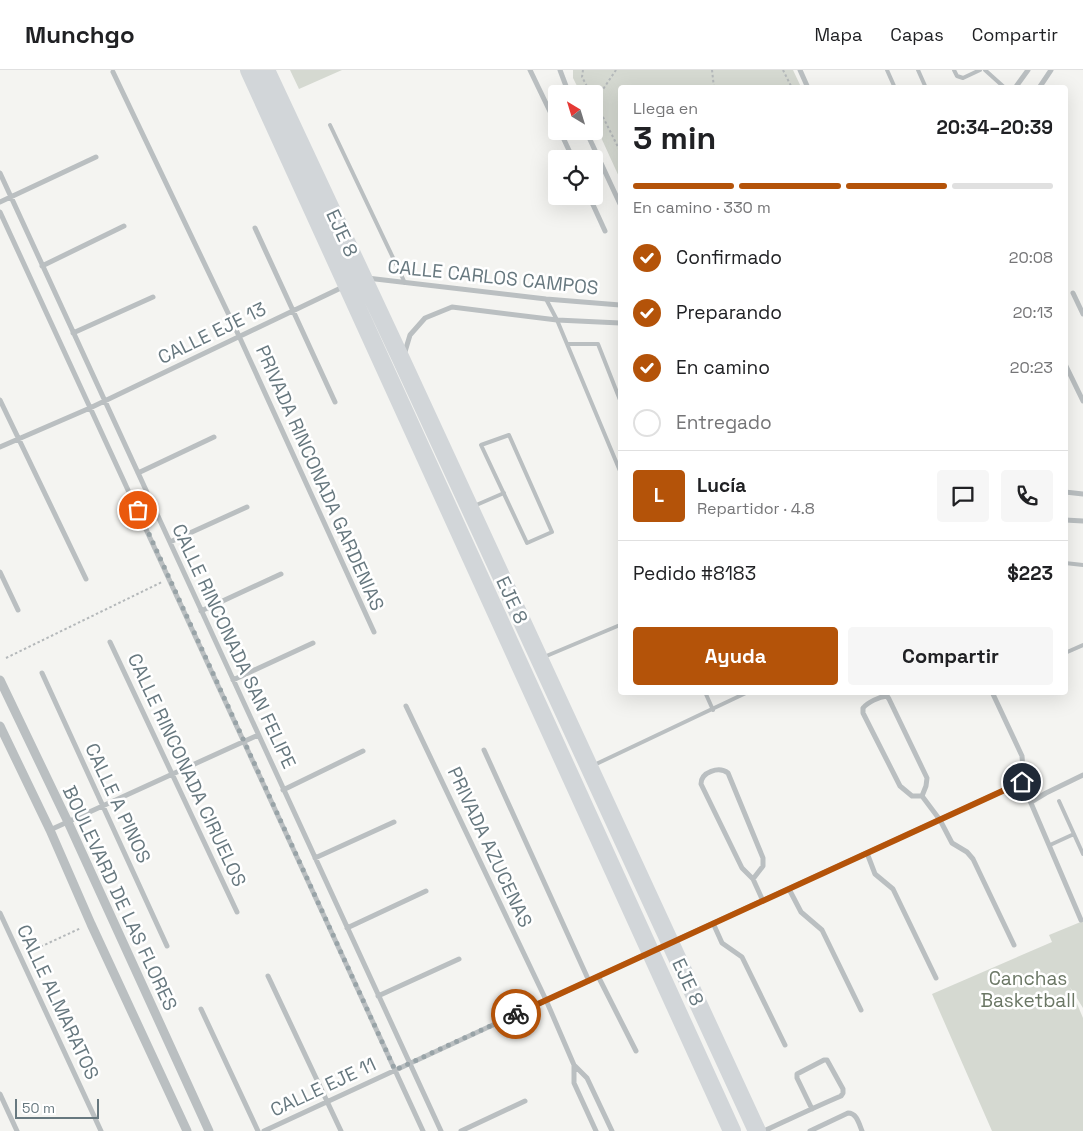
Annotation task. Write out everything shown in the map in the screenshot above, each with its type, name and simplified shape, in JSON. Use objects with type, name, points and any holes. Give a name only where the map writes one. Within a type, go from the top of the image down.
[{"type":"main road","name":"EJE 8","points":[[249,70],[355,281],[402,361],[757,1131]]},
{"type":"main road","name":"EJE 8","points":[[266,70],[355,281],[386,368],[732,1131]]},
{"type":"street","points":[[530,70],[548,107]]},
{"type":"street","points":[[560,70],[566,85]]},
{"type":"street","points":[[800,70],[807,85]]},
{"type":"street","points":[[1017,85],[1028,70]]},
{"type":"street","points":[[1041,85],[1051,70]]},
{"type":"street","name":"PRIVADA RINCONADA GARDENIAS","points":[[113,72],[239,336],[374,632]]},
{"type":"street","points":[[590,140],[618,200]]},
{"type":"street","points":[[0,202],[96,157]]},
{"type":"street","name":"CALLE RINCONADA SAN FELIPE","points":[[0,174],[440,1131]]},
{"type":"street","points":[[593,205],[605,231]]},
{"type":"street","name":"CALLE RINCONADA SAN FELIPE","points":[[0,212],[424,1131]]},
{"type":"street","points":[[42,266],[124,226]]},
{"type":"street","points":[[255,228],[335,402]]},
{"type":"street","name":"CALLE CARLOS CAMPOS","points":[[355,281],[404,283],[546,299],[618,305]]},
{"type":"street","name":"CALLE EJE 13","points":[[0,447],[105,401],[355,281]]},
{"type":"street","points":[[1073,293],[1083,314]]},
{"type":"street","points":[[73,333],[153,297]]},
{"type":"street","name":"CALLE CARLOS CAMPOS","points":[[402,361],[410,335],[425,318],[452,307],[557,320],[618,323]]},
{"type":"street","points":[[386,368],[402,361]]},
{"type":"street","points":[[1068,370],[1083,401]]},
{"type":"street","points":[[0,400],[86,579]]},
{"type":"street","points":[[138,473],[214,437]]},
{"type":"street","points":[[1068,492],[1083,494]]},
{"type":"street","points":[[170,542],[247,506]]},
{"type":"street","points":[[1068,520],[1083,521]]},
{"type":"street","points":[[0,572],[18,610]]},
{"type":"street","points":[[201,610],[281,574]]},
{"type":"street","name":"CALLE RINCONADA CIRUELOS","points":[[110,642],[237,912]]},
{"type":"street","points":[[233,680],[313,643]]},
{"type":"street","name":"CALLE A PINOS","points":[[42,673],[167,946]]},
{"type":"street","name":"BOULEVARD DE LAS FLORES","points":[[0,680],[68,822],[209,1131]]},
{"type":"street","points":[[993,695],[1022,756],[1022,782],[1081,920]]},
{"type":"street","points":[[882,696],[887,696],[889,699],[927,778],[922,796],[912,796],[900,786],[863,713],[865,706],[882,696]]},
{"type":"street","name":"PRIVADA AZUCENAS","points":[[406,706],[546,1000],[574,1065]]},
{"type":"street","name":"BOULEVARD DE LAS FLORES","points":[[0,726],[50,830],[91,924],[187,1131]]},
{"type":"street","points":[[50,830],[258,735]]},
{"type":"street","points":[[484,750],[589,981]]},
{"type":"street","points":[[283,790],[362,751]]},
{"type":"street","points":[[753,879],[763,866],[763,858],[728,773],[724,769],[718,769],[703,776],[701,784],[742,868],[753,879],[763,901]]},
{"type":"street","points":[[1030,802],[1083,775]]},
{"type":"street","name":"CALLE EJE 11","points":[[264,1131],[1022,782]]},
{"type":"street","points":[[922,796],[940,820],[952,843],[967,852],[973,859],[1014,946]]},
{"type":"street","points":[[315,858],[394,822]]},
{"type":"street","points":[[866,853],[875,874],[894,889],[936,978]]},
{"type":"street","points":[[789,888],[801,912],[822,930],[861,1010]]},
{"type":"street","points":[[347,928],[426,891]]},
{"type":"street","name":"CALLE ALMARATOS","points":[[0,913],[101,1131]]},
{"type":"street","points":[[713,923],[722,943],[742,957],[785,1045]]},
{"type":"street","points":[[378,996],[459,959]]},
{"type":"street","points":[[268,976],[341,1131]]},
{"type":"street","points":[[598,976],[636,1050]]},
{"type":"street","points":[[201,1009],[258,1131]]},
{"type":"street","points":[[764,1131],[841,1096],[843,1093],[827,1060],[799,1071],[797,1074],[797,1078],[812,1109]]},
{"type":"street","points":[[574,1065],[574,1083],[596,1131]]},
{"type":"street","points":[[574,1065],[587,1078],[612,1131]]},
{"type":"street","points":[[0,1094],[17,1131]]},
{"type":"street","points":[[461,1131],[526,1101]]},
{"type":"street","points":[[810,1131],[820,1129],[848,1113],[852,1113],[855,1115],[862,1131]]},
{"type":"lane","points":[[887,70],[893,85]]},
{"type":"lane","points":[[918,70],[925,85]]},
{"type":"lane","points":[[954,70],[957,76],[963,78],[980,70]]},
{"type":"lane","points":[[985,70],[1002,85]]},
{"type":"lane","points":[[330,125],[404,283]]},
{"type":"lane","points":[[546,299],[557,320],[618,466]]},
{"type":"lane","points":[[567,344],[598,344],[618,395]]},
{"type":"lane","points":[[509,435],[552,532],[527,543],[504,493],[481,445],[509,435]]},
{"type":"lane","points":[[470,508],[504,493]]},
{"type":"lane","points":[[1068,563],[1083,565]]},
{"type":"lane","points":[[539,659],[618,626]]},
{"type":"lane","points":[[1068,652],[1083,645]]},
{"type":"lane","points":[[706,695],[713,710]]},
{"type":"lane","points":[[589,767],[742,695]]},
{"type":"lane","points":[[1059,801],[1083,854]]},
{"type":"lane","points":[[1050,845],[1074,834]]},
{"type":"path","points":[[583,70],[582,77],[586,85]]},
{"type":"path","points":[[603,88],[616,70]]},
{"type":"path","points":[[712,70],[714,85]]},
{"type":"path","points":[[783,70],[790,85]]},
{"type":"path","points":[[603,118],[618,147]]},
{"type":"path","points":[[6,658],[169,579]]},
{"type":"path","points":[[20,956],[91,924]]},
{"type":"green space","points":[[290,70],[342,70],[299,89]]},
{"type":"green space","points":[[573,70],[793,70],[800,85],[618,85],[618,175],[602,140],[603,85],[576,85],[573,78]]},
{"type":"green space","name":"Canchas Basketball","points":[[1083,921],[1083,1008],[1070,987],[1083,1018],[1083,1131],[992,1131],[932,994],[1052,942],[1049,935]]},
{"type":"way so far","points":[[138,510],[395,1070],[516,1014]]},
{"type":"route","points":[[516,1014],[1022,782]]}]
